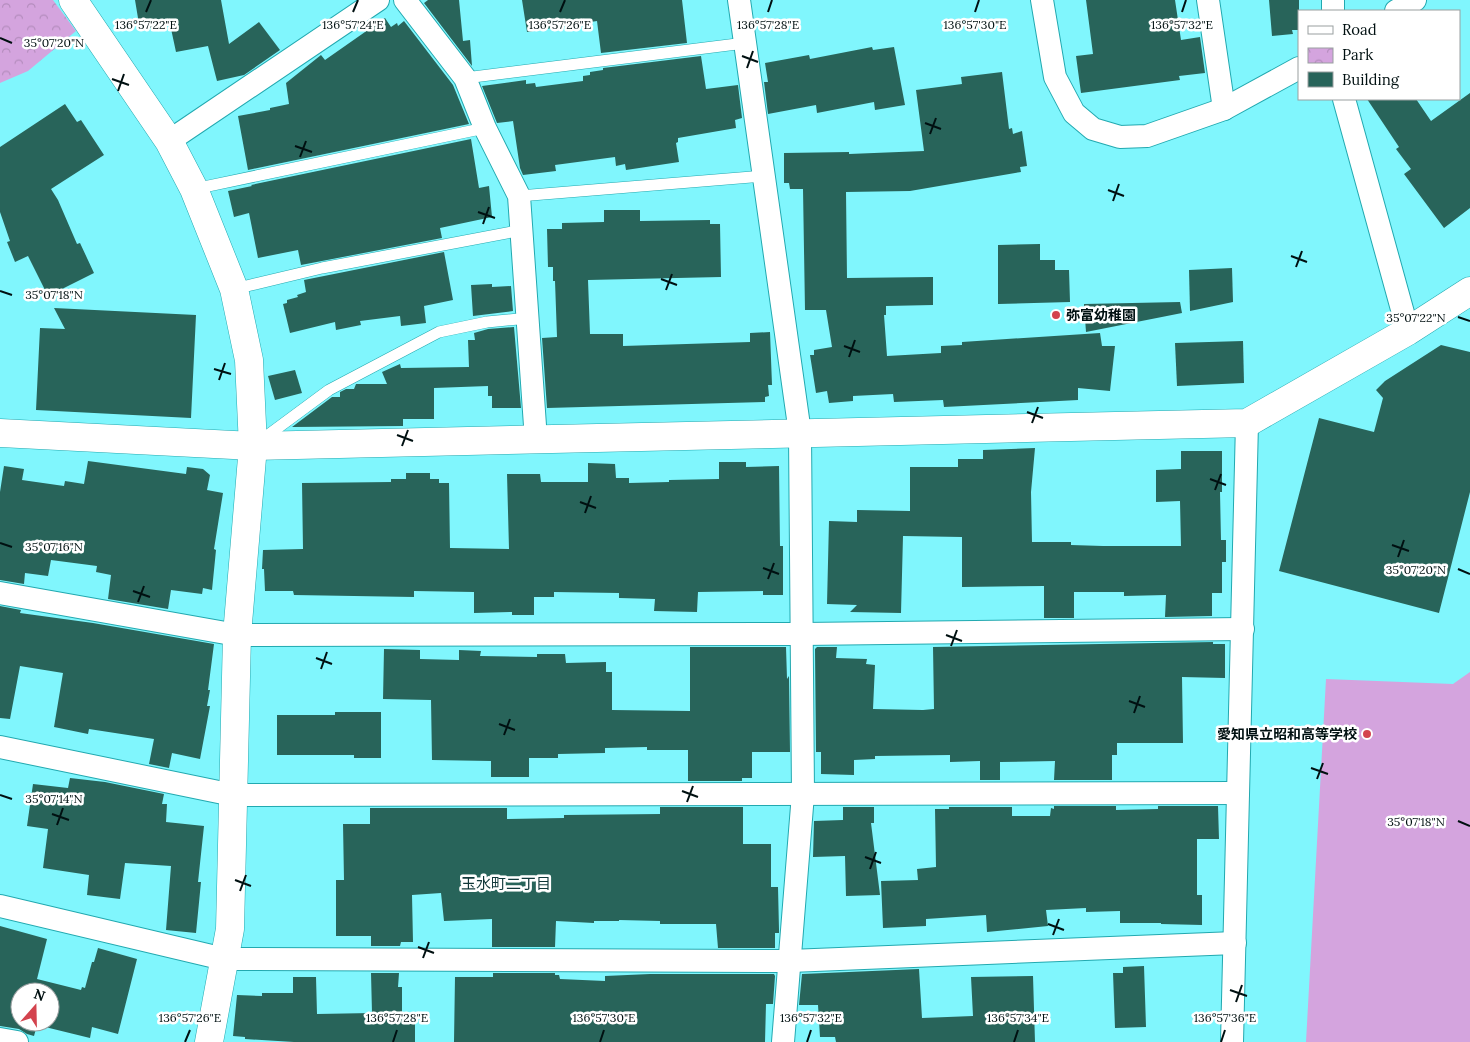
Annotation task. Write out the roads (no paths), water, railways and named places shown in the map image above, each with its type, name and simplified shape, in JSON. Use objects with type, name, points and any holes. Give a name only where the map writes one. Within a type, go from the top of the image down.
[{"type":"street","points":[[73,0],[169,141],[194,189],[234,289],[248,360],[253,446],[237,635],[230,929],[209,1042]]},
{"type":"street","points":[[169,141],[378,0]]},
{"type":"street","points":[[405,0],[465,78],[485,128],[519,196],[536,440]]},
{"type":"street","points":[[739,0],[800,433],[803,794],[783,1042]]},
{"type":"street","points":[[1042,0],[1055,77],[1074,113],[1093,129],[1120,137],[1147,136],[1224,109],[1298,69]]},
{"type":"street","points":[[1208,0],[1224,109]]},
{"type":"street","points":[[1398,10],[1415,0]]},
{"type":"street","points":[[1344,100],[1408,331]]},
{"type":"street","points":[[0,433],[253,446],[1247,423],[1408,331],[1470,291]]},
{"type":"street","points":[[1232,1042],[1247,423]]},
{"type":"street","points":[[0,593],[237,635],[802,634],[1243,629]]},
{"type":"street","points":[[0,747],[233,795],[1238,793]]},
{"type":"street","points":[[0,906],[224,959],[790,961],[1235,943]]},
{"type":"street","points":[[0,1039],[17,1042]]},
{"type":"lane","points":[[465,78],[745,43]]},
{"type":"lane","points":[[194,189],[485,128]]},
{"type":"lane","points":[[519,196],[764,176]]},
{"type":"lane","points":[[234,289],[322,268],[522,230]]},
{"type":"lane","points":[[253,446],[329,390],[439,332],[488,322],[529,318]]},
{"type":"place","name":"弥富幼稚園","points":[[1056,315]]},
{"type":"place","name":"愛知県立昭和高等学校","points":[[1367,734]]},
{"type":"district","name":"玉水町二丁目","points":[[506,884]]}]
